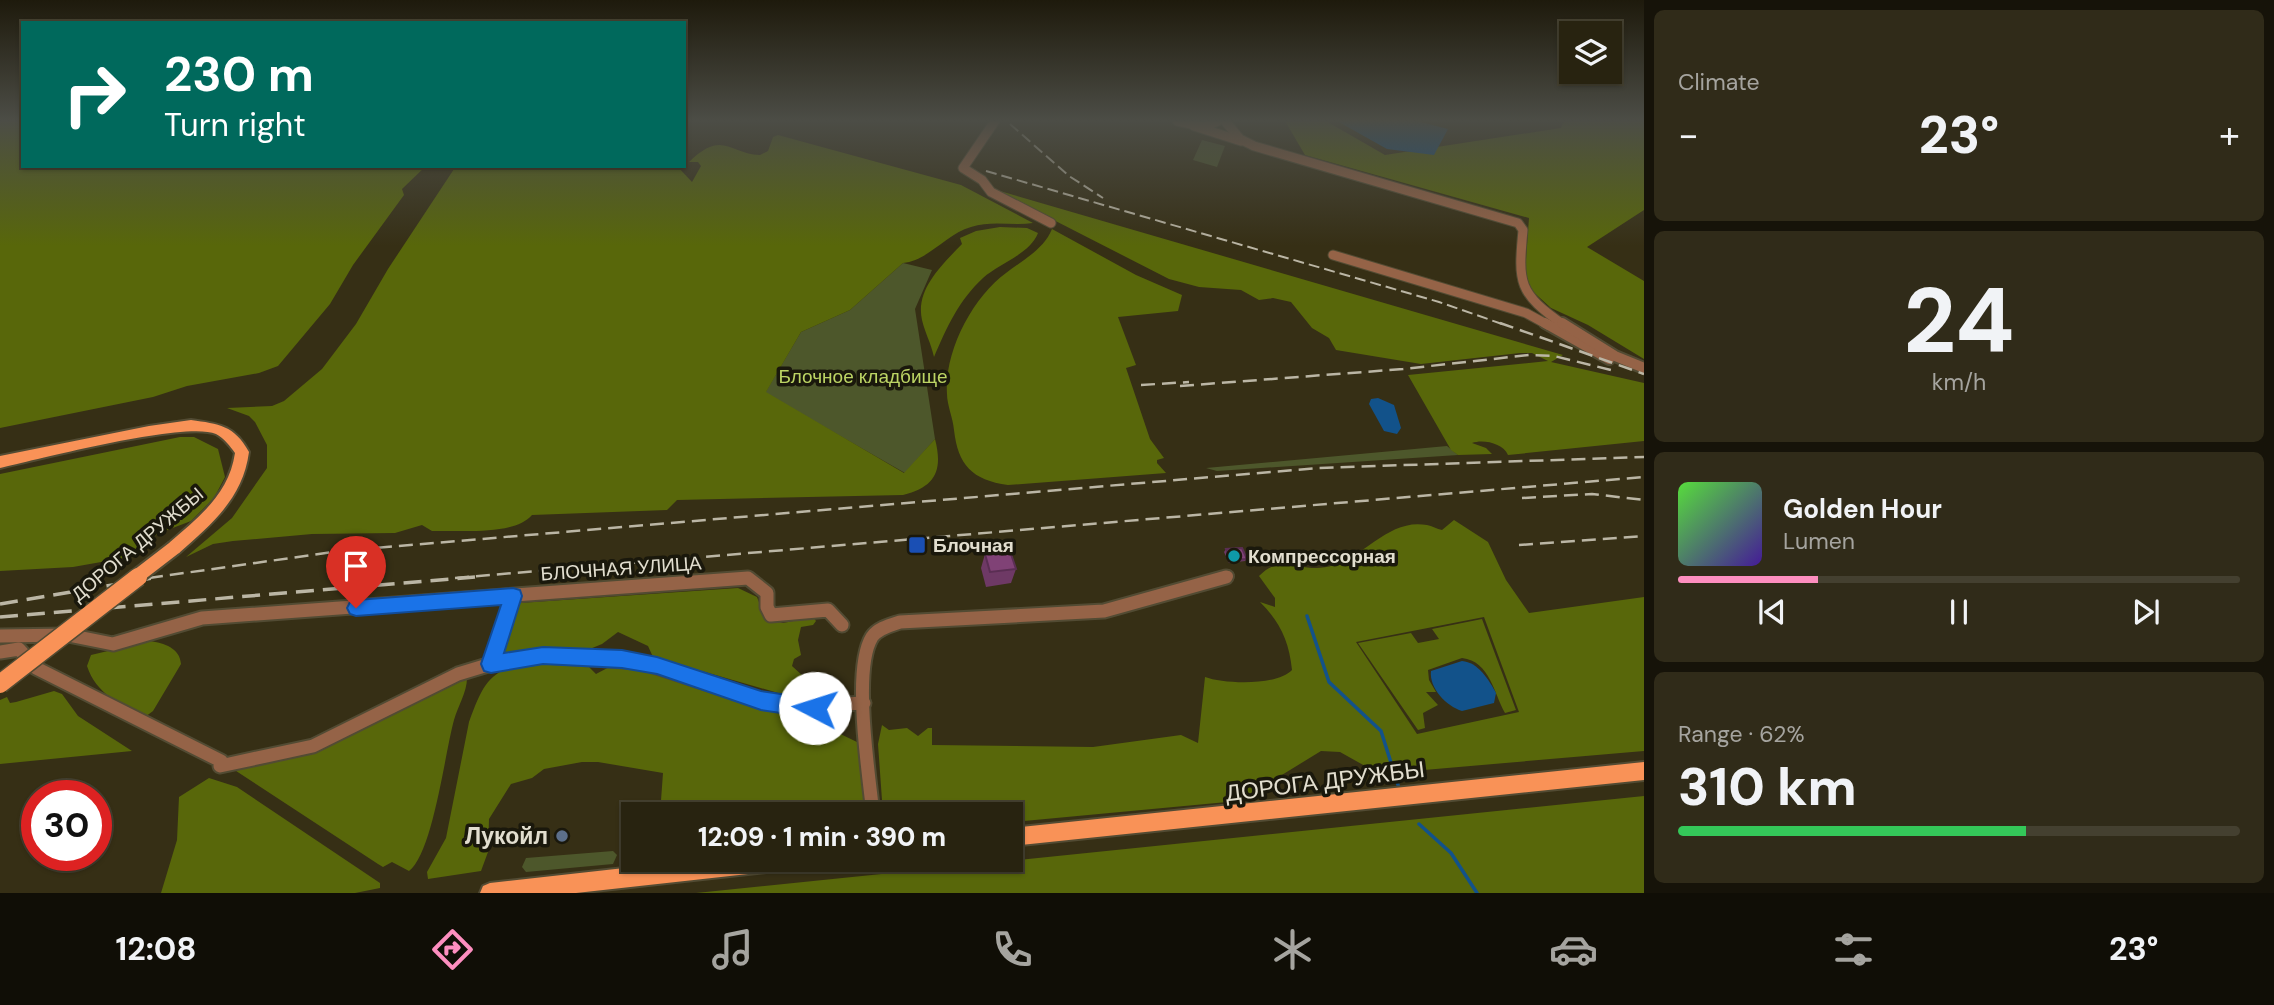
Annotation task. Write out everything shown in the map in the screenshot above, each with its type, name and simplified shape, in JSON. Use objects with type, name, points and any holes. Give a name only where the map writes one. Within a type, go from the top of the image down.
[{"type":"main road","name":"ДОРОГА ДРУЖБЫ","points":[[0,462],[165,428],[201,425],[219,429],[233,439],[242,452],[238,477],[215,511],[174,548],[0,684]]},
{"type":"main road","name":"ДОРОГА ДРУЖБЫ","points":[[1023,836],[1644,771]]},
{"type":"main road","points":[[490,893],[677,872]]},
{"type":"street","points":[[967,163],[963,168],[982,180],[991,192],[1051,223]]},
{"type":"street","points":[[1314,163],[1518,223],[1523,230],[1521,283],[1534,303],[1552,318],[1644,371]]},
{"type":"street","points":[[1333,255],[1526,313],[1593,351],[1644,371]]},
{"type":"street","points":[[872,802],[864,703],[870,644],[884,628],[900,622],[1104,611],[1155,599],[1228,576]]},
{"type":"street","name":"БЛОЧНАЯ УЛИЦА","points":[[0,636],[68,635],[113,645],[202,618],[748,578],[755,581],[766,593],[767,607],[771,615],[828,610],[842,625]]},
{"type":"street","points":[[491,664],[513,596]]},
{"type":"street","points":[[0,652],[19,649],[36,668],[151,724],[191,748],[216,756],[221,761],[220,766],[313,746],[442,680],[491,664],[543,656],[622,659],[657,666],[777,704],[815,708],[864,703]]},
{"type":"green space","points":[[0,163],[21,163],[21,168],[424,168],[402,189],[404,195],[353,265],[330,304],[278,366],[259,373],[187,386],[153,397],[0,428]]},
{"type":"green space","points":[[699,163],[879,163],[961,185],[1033,223],[971,227],[953,235],[921,258],[903,263],[850,310],[801,332],[766,392],[904,473],[935,439],[938,460],[930,482],[903,495],[677,500],[667,510],[532,515],[524,522],[500,529],[432,531],[422,525],[395,533],[312,534],[233,541],[213,544],[186,557],[232,518],[267,468],[267,445],[255,422],[249,416],[227,408],[272,406],[284,401],[322,369],[356,324],[388,269],[455,168],[679,168],[692,182],[701,166]]},
{"type":"green space","points":[[1202,163],[1219,163],[1217,167]]},
{"type":"green space","points":[[1332,163],[1644,163],[1644,210],[1587,247],[1644,281],[1644,359],[1588,325],[1551,308],[1530,289],[1525,272],[1529,218]]},
{"type":"green space","points":[[993,189],[1563,355],[1551,362],[1644,383],[1644,441],[1508,455],[1497,445],[1476,442],[1472,443],[1486,448],[1492,454],[1458,455],[1451,450],[1408,375],[1548,361],[1532,353],[1520,353],[1421,364],[1336,350],[1329,338],[1312,328],[1291,302],[1273,298],[1259,300],[1241,290],[1199,287],[1169,279]]},
{"type":"green space","points":[[1000,227],[1027,228],[1038,233],[1022,253],[983,278],[967,295],[934,357],[921,309],[932,278],[962,244],[960,238],[976,231]]},
{"type":"green space","points":[[1052,229],[1136,275],[1182,295],[1178,311],[1118,317],[1136,365],[1126,368],[1150,439],[1164,458],[1157,460],[1157,463],[1166,473],[1008,485],[976,475],[959,453],[948,403],[947,377],[950,360],[963,326],[982,296],[1038,248]]},
{"type":"green space","name":"Блочное кладбище","points":[[903,263],[932,270],[915,309],[935,439],[905,473],[765,393],[801,332],[850,310]]},
{"type":"green space","points":[[180,437],[194,437],[218,449],[225,477],[214,498],[191,521],[157,534],[135,556],[73,567],[0,571],[0,474]]},
{"type":"green space","points":[[1447,446],[1458,455],[1217,471],[1206,468]]},
{"type":"green space","points":[[1454,520],[1488,542],[1506,580],[1529,613],[1644,597],[1644,751],[1401,772],[1374,771],[1340,752],[1321,751],[1246,797],[1227,802],[1023,821],[1023,802],[882,802],[878,744],[882,725],[889,730],[907,728],[918,736],[932,728],[932,745],[1093,747],[1181,735],[1198,743],[1205,677],[1237,682],[1263,681],[1275,679],[1292,670],[1289,650],[1282,633],[1260,602],[1275,607],[1275,598],[1259,576],[1276,565],[1323,568],[1334,565],[1401,527],[1427,525],[1442,530]],"holes":[[[1484,617],[1519,712],[1417,734],[1356,642]]]},
{"type":"green space","points":[[738,588],[757,597],[765,618],[783,623],[813,617],[816,621],[813,625],[801,627],[798,640],[801,655],[794,659],[792,666],[804,677],[813,699],[799,699],[653,657],[648,646],[618,632],[602,644],[585,651],[553,648],[506,655],[498,651],[515,606],[519,603]]},
{"type":"green space","points":[[1482,619],[1516,710],[1505,713],[1485,672],[1471,660],[1462,658],[1428,670],[1429,680],[1436,692],[1426,692],[1438,705],[1423,713],[1425,728],[1418,730],[1358,643],[1411,633],[1418,643],[1439,639],[1432,629]]},
{"type":"green space","points":[[150,641],[174,650],[181,664],[153,711],[145,717],[118,703],[103,691],[96,684],[87,666],[91,655]]},
{"type":"green space","points":[[537,661],[587,665],[596,674],[615,664],[629,665],[768,710],[791,715],[837,717],[826,727],[859,743],[867,802],[661,802],[663,773],[598,762],[582,762],[544,769],[532,778],[511,784],[489,819],[488,852],[481,871],[428,879],[427,872],[446,838],[469,722],[480,695],[485,685],[499,672]]},
{"type":"green space","points":[[467,678],[454,720],[425,844],[409,871],[392,862],[383,867],[233,769],[289,756],[451,679]]},
{"type":"green space","points":[[54,691],[62,694],[78,716],[132,751],[0,764],[0,700],[7,697],[10,703],[16,702]]},
{"type":"green space","points":[[209,778],[237,787],[380,883],[380,888],[355,893],[161,893],[177,840],[179,797]]},
{"type":"green space","points":[[1644,796],[1644,893],[696,893],[901,872],[1023,872],[1023,860]]},
{"type":"green space","points":[[613,851],[617,855],[613,864],[526,872],[522,867],[526,858]]},
{"type":"water","points":[[1378,398],[1394,405],[1401,428],[1397,434],[1384,431],[1369,404],[1371,399]]},
{"type":"water","points":[[1462,661],[1478,668],[1486,677],[1496,693],[1494,703],[1462,711],[1440,696],[1433,684],[1431,671]]},
{"type":"building","name":"Компрессорная","points":[[1242,548],[1247,559],[1231,560],[1226,549]]},
{"type":"building","points":[[1010,551],[1016,569],[990,572],[985,554]]},
{"type":"waterway","points":[[1307,616],[1329,682],[1381,731],[1399,788]]},
{"type":"waterway","points":[[1419,824],[1451,853],[1477,893]]},
{"type":"railway","points":[[1054,163],[1103,198]]},
{"type":"railway","points":[[986,171],[1439,302],[1505,325]]},
{"type":"railway","points":[[1500,323],[1644,374]]},
{"type":"railway","points":[[1180,386],[1403,369],[1529,355],[1554,356],[1611,370]]},
{"type":"railway","points":[[1141,385],[1189,382]]},
{"type":"railway","points":[[149,578],[340,551],[1318,468],[1644,457]]},
{"type":"railway","points":[[455,578],[1644,477]]},
{"type":"railway","points":[[1522,498],[1592,494],[1644,500]]},
{"type":"railway","points":[[1519,545],[1644,536]]},
{"type":"railway","points":[[0,604],[159,577]]},
{"type":"railway","points":[[0,617],[475,577]]},
{"type":"place","name":"Блочная","points":[[917,545]]},
{"type":"place","name":"Компрессорная","points":[[1234,556]]},
{"type":"place","name":"Лукойл","points":[[562,836]]},
{"type":"route","points":[[356,608],[513,596],[491,664],[543,656],[622,659],[657,666],[761,701],[815,708]]}]
